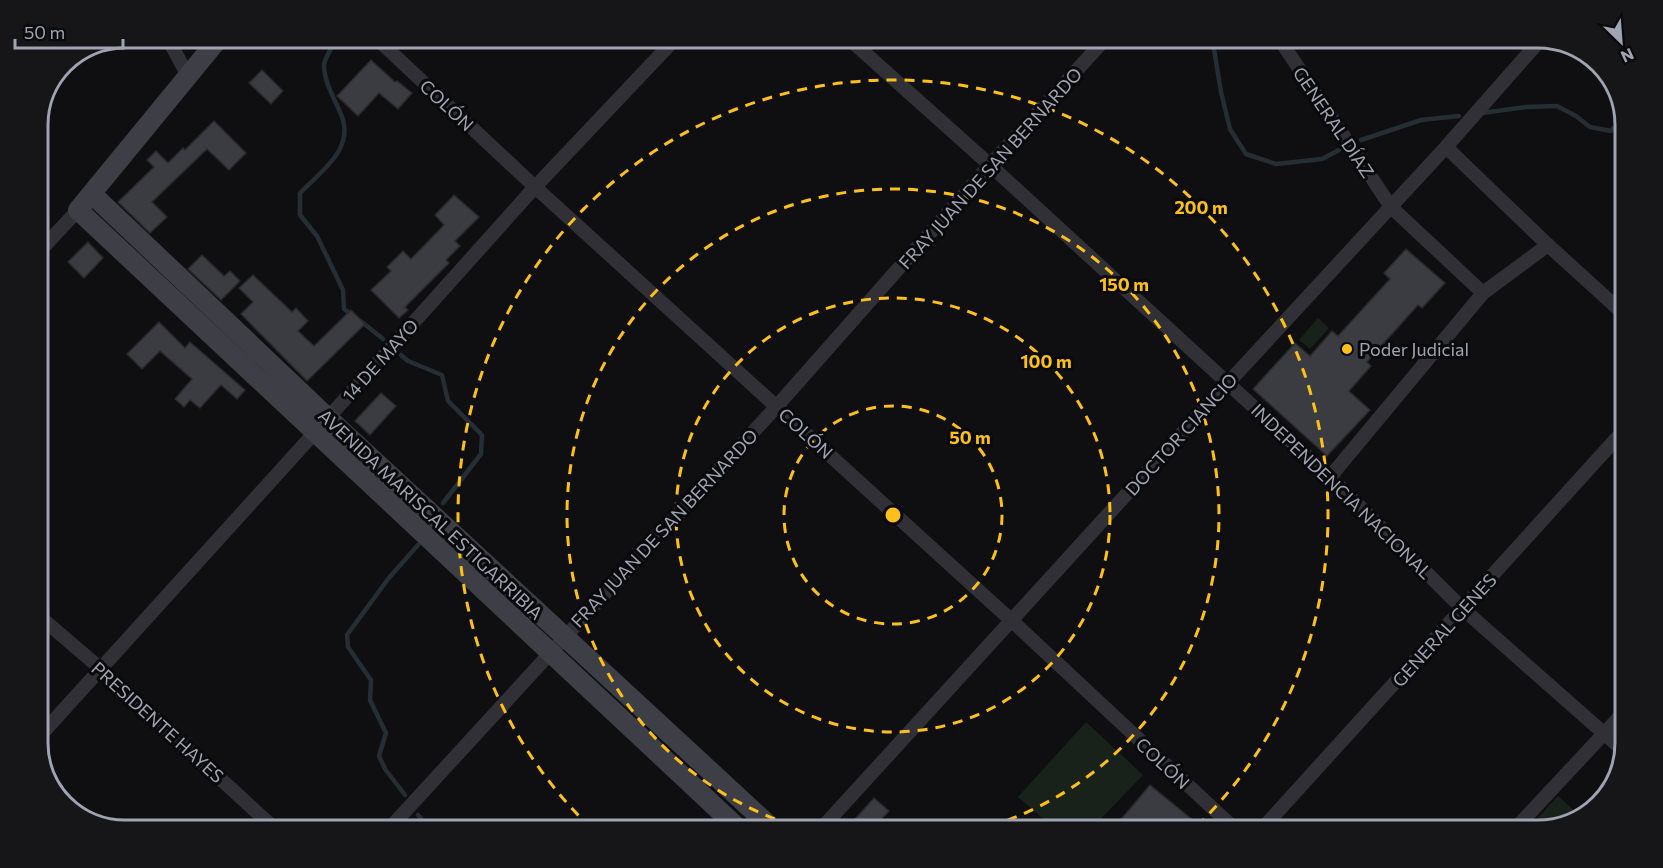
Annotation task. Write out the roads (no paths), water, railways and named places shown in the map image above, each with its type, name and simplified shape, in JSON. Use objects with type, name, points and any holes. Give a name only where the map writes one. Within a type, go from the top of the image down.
[{"type":"main road","points":[[78,210],[212,48]]},
{"type":"main road","name":"AVENIDA MARISCAL ESTIGARRIBIA","points":[[92,194],[550,653],[728,820]]},
{"type":"main road","name":"AVENIDA MARISCAL ESTIGARRIBIA","points":[[78,210],[563,637],[762,820]]},
{"type":"street","points":[[173,48],[188,76]]},
{"type":"street","name":"COLÓN","points":[[386,48],[1012,621],[1224,820]]},
{"type":"street","name":"14 DE MAYO","points":[[48,727],[535,187],[667,48]]},
{"type":"street","name":"INDEPENDENCIA NACIONAL","points":[[858,48],[990,165],[1330,477],[1463,609],[1615,743]]},
{"type":"street","name":"FRAY JUAN DE SAN BERNARDO","points":[[398,820],[563,637],[777,406],[990,165],[1098,48]]},
{"type":"street","name":"GENERAL DÍAZ","points":[[1285,48],[1391,207],[1483,293]]},
{"type":"street","name":"DOCTOR CIANCIO","points":[[830,820],[1446,147],[1533,48]]},
{"type":"street","points":[[1446,147],[1615,306]]},
{"type":"street","points":[[48,242],[78,210]]},
{"type":"street","points":[[1330,477],[1483,293],[1548,245]]},
{"type":"street","name":"GENERAL GENES","points":[[1271,820],[1615,440]]},
{"type":"street","name":"PRESIDENTE HAYES","points":[[48,624],[101,669],[264,820]]},
{"type":"street","points":[[1524,820],[1615,722]]},
{"type":"waterway","points":[[331,48],[324,67],[328,85],[344,125],[344,137],[335,157],[300,193],[300,215],[317,236],[343,290],[344,309],[352,315]]},
{"type":"waterway","points":[[1214,48],[1230,129],[1246,154],[1276,164],[1322,159],[1339,150]]},
{"type":"waterway","points":[[1482,113],[1526,107],[1557,106],[1590,127],[1611,131],[1615,127]]},
{"type":"waterway","points":[[1361,140],[1421,120],[1459,116]]},
{"type":"waterway","points":[[362,322],[383,339]]},
{"type":"waterway","points":[[401,355],[408,361],[442,375],[448,401],[482,435],[481,454],[443,503]]},
{"type":"waterway","points":[[405,795],[385,769],[379,756],[386,733],[370,700],[371,680],[348,647],[347,635],[388,579],[418,545]]},
{"type":"waterway","points":[[418,815],[421,818],[419,820]]},
{"type":"place","name":"Poder Judicial","points":[[1347,349]]}]
